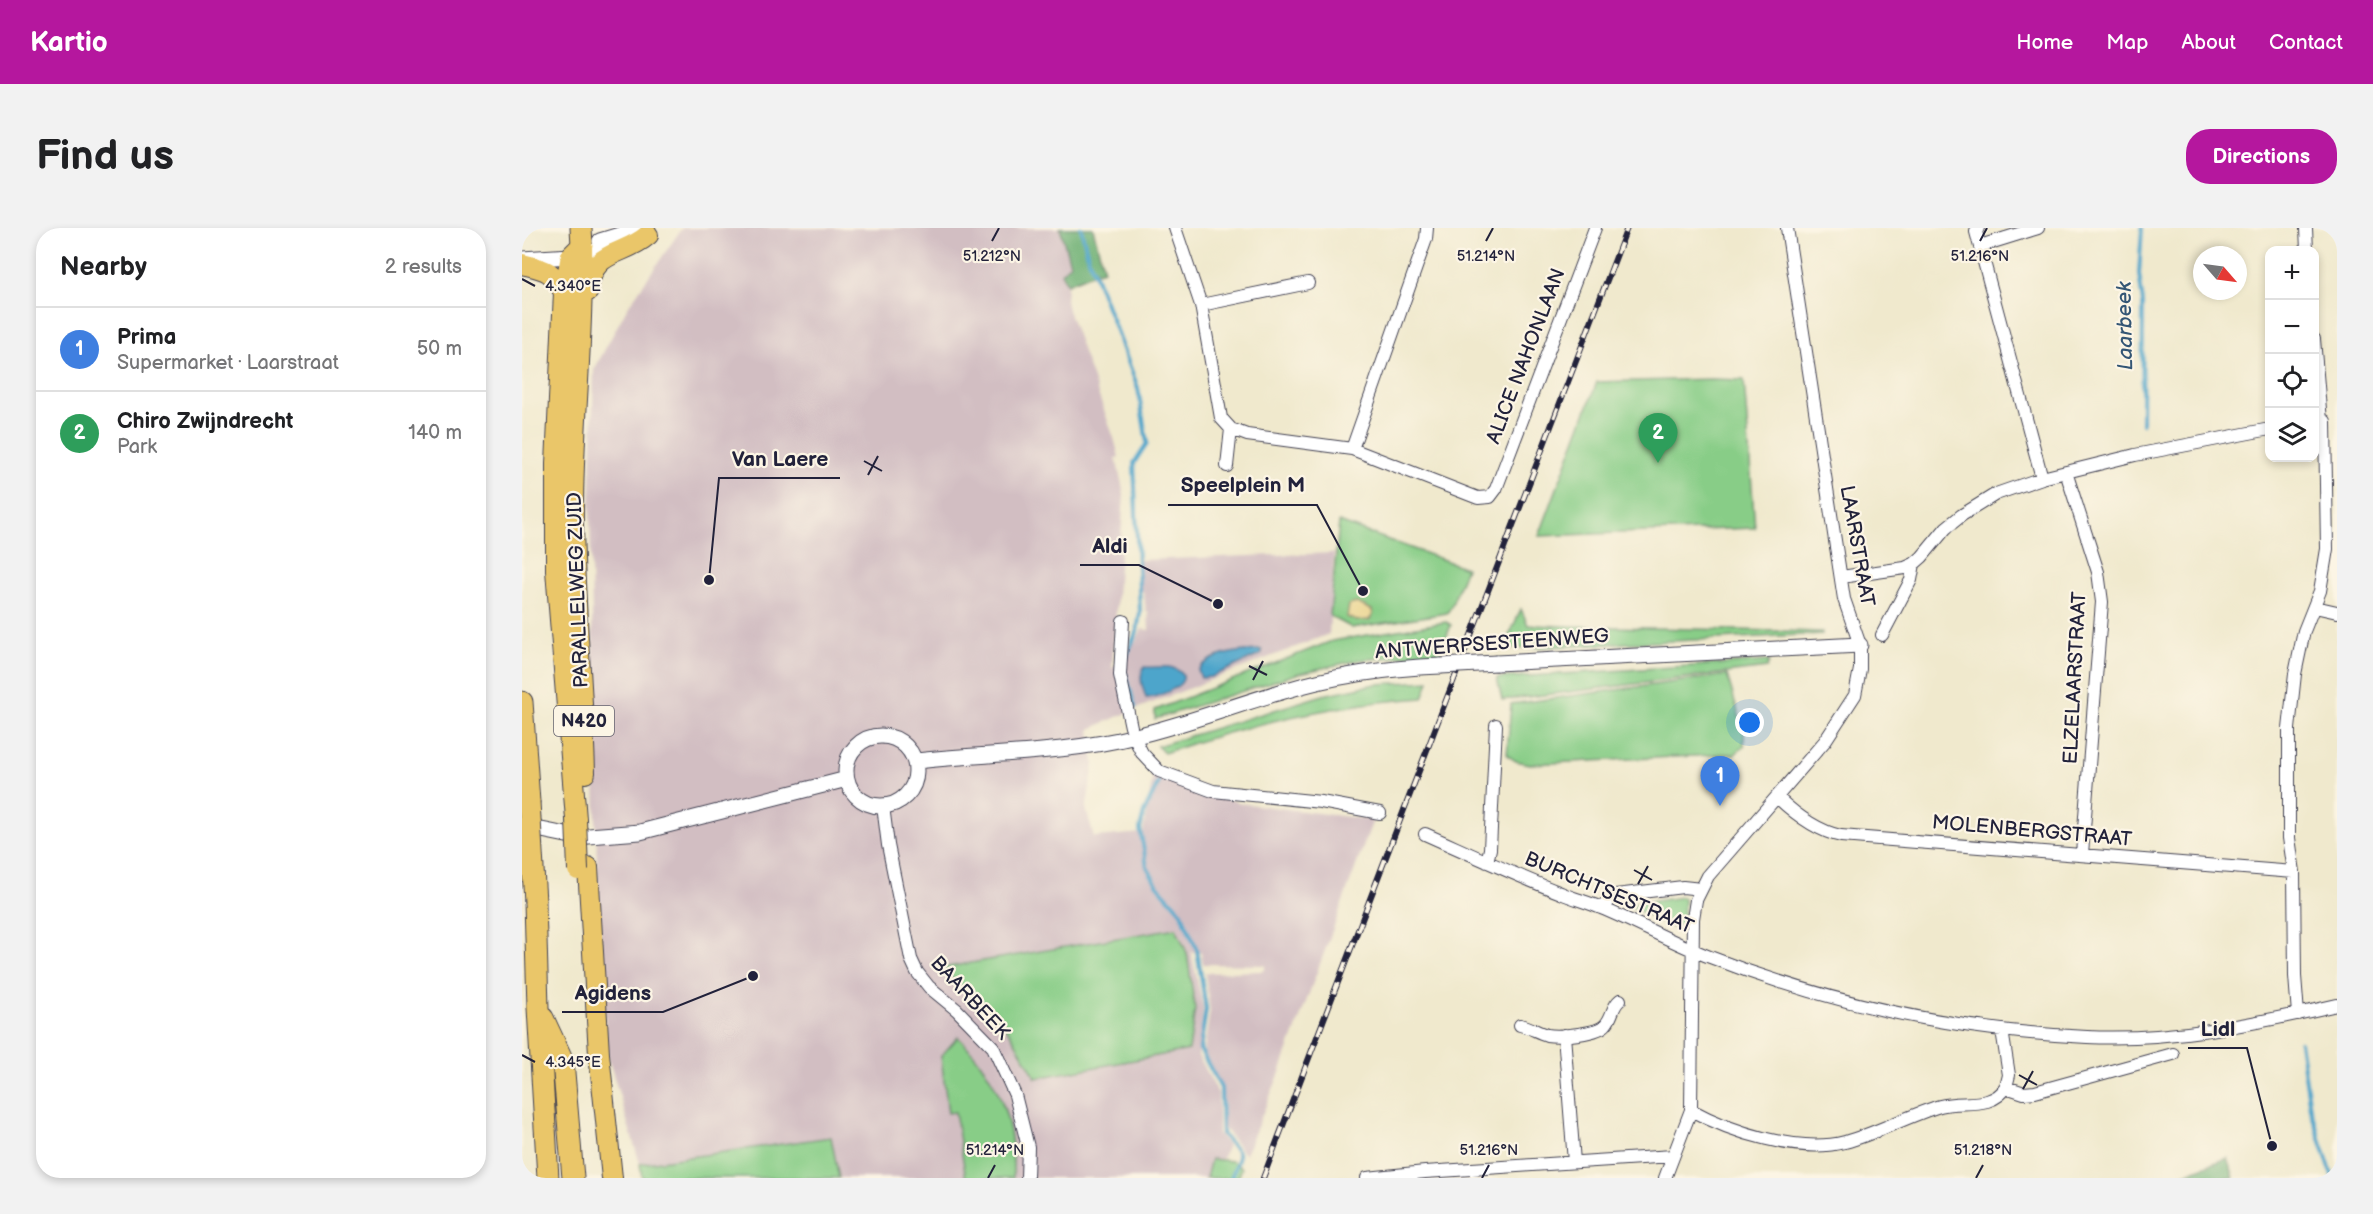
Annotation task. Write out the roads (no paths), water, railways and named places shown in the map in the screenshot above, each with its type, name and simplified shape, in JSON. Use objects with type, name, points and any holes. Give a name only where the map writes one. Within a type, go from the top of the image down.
[{"type":"highway","points":[[580,319],[588,297],[591,274],[596,266],[611,253],[640,242],[646,230]]},
{"type":"highway","name":"PARALLELWEG ZUID","points":[[579,246],[564,292],[556,464],[556,570],[581,819]]},
{"type":"highway","name":"PARALLELWEG ZUID","points":[[579,246],[580,319],[573,523],[583,712],[581,819],[585,1011],[598,1178]]},
{"type":"highway","points":[[522,264],[547,270],[555,277],[564,292]]},
{"type":"highway","points":[[522,702],[536,902],[538,1008],[548,1178]]},
{"type":"highway","name":"PARALLELWEG ZUID","points":[[583,869],[612,1178]]},
{"type":"highway","points":[[538,1008],[563,1060],[573,1178]]},
{"type":"street","points":[[1175,228],[1201,305],[1221,418],[1231,429],[1247,435],[1352,450],[1426,239],[1427,228]]},
{"type":"street","name":"ALICE NAHONLAAN","points":[[1352,450],[1478,498],[1490,497],[1496,489],[1595,228]]},
{"type":"street","name":"LAARSTRAAT","points":[[1693,949],[1693,919],[1701,888],[1708,876],[1778,798],[1829,736],[1855,695],[1860,669],[1860,645],[1848,615],[1840,577],[1787,228]]},
{"type":"street","points":[[1978,228],[1976,232],[2042,478]]},
{"type":"street","points":[[1980,246],[2038,228]]},
{"type":"street","points":[[2306,228],[2307,246]]},
{"type":"street","points":[[522,259],[646,230]]},
{"type":"street","points":[[522,250],[579,246]]},
{"type":"street","points":[[1201,305],[1308,283]]},
{"type":"street","points":[[2298,1014],[2295,976],[2294,872],[2289,838],[2289,729],[2295,674],[2304,631],[2315,608],[2327,549],[2324,421],[2316,354]]},
{"type":"street","points":[[1227,466],[1231,429]]},
{"type":"street","points":[[1840,577],[1905,568],[1914,564],[1947,528],[1976,505],[1996,494],[2042,478],[2135,455],[2265,430]]},
{"type":"street","name":"ELZELAARSTRAAT","points":[[2066,472],[2098,572],[2102,602],[2082,854]]},
{"type":"street","points":[[1882,635],[1911,580],[1914,564]]},
{"type":"street","points":[[2315,608],[2337,612]]},
{"type":"street","points":[[1123,621],[1120,675],[1133,732],[1142,753],[1159,771],[1213,791],[1321,802],[1380,813]]},
{"type":"street","name":"ANTWERPSESTEENWEG","points":[[915,761],[1066,749],[1133,732],[1204,718],[1277,693],[1374,671],[1860,645]]},
{"type":"street","points":[[1486,862],[1491,838],[1496,725]]},
{"type":"street","points":[[877,736],[897,740],[906,746],[915,761],[915,779],[908,793],[896,803],[883,806],[871,805],[858,798],[850,788],[846,766],[851,751],[861,742],[877,736]]},
{"type":"street","points":[[522,826],[576,837],[640,832],[847,779]]},
{"type":"street","name":"MOLENBERGSTRAAT","points":[[1778,798],[1810,822],[1832,834],[1841,836],[2294,872]]},
{"type":"street","name":"BAARBEEK","points":[[883,806],[888,845],[911,959],[916,972],[993,1047],[1015,1095],[1028,1147],[1027,1178]]},
{"type":"street","name":"BURCHTSESTRAAT","points":[[1425,834],[1693,949],[1691,1110]]},
{"type":"street","points":[[1602,908],[1616,895],[1701,888]]},
{"type":"street","points":[[1693,949],[1756,975],[1850,1003],[1899,1014],[2002,1030],[2088,1037],[2148,1036],[2208,1031],[2337,1005]]},
{"type":"street","points":[[1520,1025],[1532,1027],[1546,1035],[1591,1032],[1605,1027],[1614,1004],[1620,1000]]},
{"type":"street","points":[[1665,1178],[1691,1110],[1723,1126],[1787,1143],[1842,1143],[1941,1106],[1993,1100],[2001,1095],[2009,1075],[2002,1030]]},
{"type":"street","points":[[1564,1035],[1574,1162]]},
{"type":"street","points":[[2006,1086],[2024,1093],[2035,1092],[2173,1054]]},
{"type":"street","points":[[1367,1178],[1425,1172],[1672,1156]]},
{"type":"water","points":[[1262,650],[1262,654],[1211,677],[1201,678],[1198,670],[1218,656],[1234,652]]},
{"type":"water","points":[[1144,667],[1173,668],[1181,673],[1183,678],[1176,688],[1146,698],[1141,679]]},
{"type":"waterway","points":[[1081,228],[1088,257],[1138,388],[1147,443],[1134,463],[1140,613],[1137,631],[1126,657]]},
{"type":"waterway","name":"Laarbeek","points":[[2142,228],[2139,274],[2143,304],[2142,424]]},
{"type":"waterway","points":[[1126,675],[1135,707]]},
{"type":"waterway","points":[[1159,782],[1144,812],[1140,829],[1147,867],[1158,886],[1181,912],[1197,950],[1206,1009],[1200,1049],[1221,1088],[1222,1134],[1238,1152],[1238,1160],[1231,1178]]},
{"type":"waterway","name":"Laarbeek","points":[[2300,1042],[2310,1108],[2333,1178]]},
{"type":"railway","points":[[1263,1178],[1627,228]]},
{"type":"place","name":"Chiro Zwijndrecht","points":[[1658,463]]},
{"type":"place","name":"Van Laere","points":[[709,580]]},
{"type":"place","name":"Speelplein M","points":[[1363,591]]},
{"type":"place","name":"Aldi","points":[[1218,604]]},
{"type":"place","name":"Prima","points":[[1720,806]]},
{"type":"place","name":"Agidens","points":[[753,976]]},
{"type":"place","name":"Lidl","points":[[2272,1146]]}]
